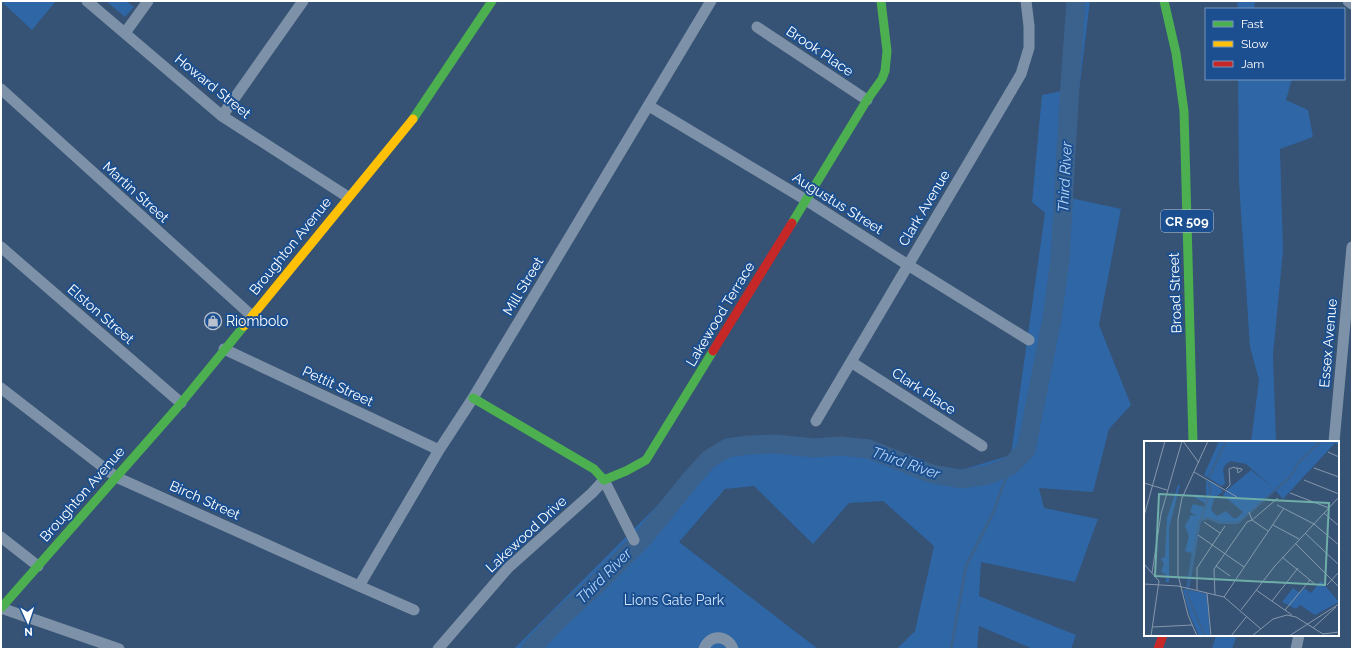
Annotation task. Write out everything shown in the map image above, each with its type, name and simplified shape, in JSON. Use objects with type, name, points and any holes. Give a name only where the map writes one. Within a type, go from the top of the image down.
[{"type":"street","name":"Howard Street","points":[[87,1],[222,116],[348,197]]},
{"type":"street","points":[[125,33],[148,1]]},
{"type":"street","points":[[222,116],[303,1]]},
{"type":"street","name":"Broughton Avenue","points":[[1,608],[181,403],[414,117],[492,1]]},
{"type":"street","name":"Mill Street","points":[[359,586],[439,450],[473,398],[711,1]]},
{"type":"street","name":"Lakewood Terrace","points":[[604,480],[626,471],[646,460],[882,78],[886,65],[886,49],[881,1]]},
{"type":"street","name":"Clark Avenue","points":[[816,421],[1021,74],[1029,48],[1029,26],[1026,1]]},
{"type":"street","name":"Broad Street","points":[[1164,1],[1176,53],[1184,111],[1193,441]]},
{"type":"street","points":[[1348,1],[1352,4]]},
{"type":"street","name":"Brook Place","points":[[757,27],[867,100]]},
{"type":"street","name":"Martin Street","points":[[1,89],[252,316]]},
{"type":"street","name":"Augustus Street","points":[[649,106],[806,200],[1029,340]]},
{"type":"street","name":"Essex Avenue","points":[[1334,441],[1352,247]]},
{"type":"street","name":"Elston Street","points":[[1,248],[181,403]]},
{"type":"street","name":"Pettit Street","points":[[224,349],[439,450]]},
{"type":"street","name":"Clark Place","points":[[851,362],[982,446]]},
{"type":"street","name":"Birch Street","points":[[1,388],[116,477],[414,610]]},
{"type":"street","points":[[473,398],[594,469],[604,480],[634,540]]},
{"type":"street","name":"Lakewood Drive","points":[[438,649],[508,568],[592,493],[604,480]]},
{"type":"street","points":[[1,537],[38,566]]},
{"type":"street","points":[[1,608],[119,649]]},
{"type":"street","points":[[1158,649],[1163,636]]},
{"type":"street","points":[[1296,649],[1299,636]]},
{"type":"street","points":[[704,649],[706,643],[719,637],[728,641],[733,649]]},
{"type":"green space","points":[[1,1],[56,1],[32,30]]},
{"type":"green space","points":[[106,1],[126,1],[134,7],[125,17]]},
{"type":"green space","name":"Lions Gate Park","points":[[1067,1],[1090,1],[1066,197],[1121,209],[1099,325],[1131,405],[1109,429],[1093,492],[1039,488],[1044,508],[1098,519],[1075,582],[981,562],[979,596],[1076,635],[1071,649],[1033,649],[979,626],[977,649],[897,649],[915,631],[934,546],[883,501],[849,503],[813,544],[754,486],[725,489],[679,542],[818,649],[514,649],[722,441],[866,439],[951,473],[1011,455],[1045,213],[1032,202],[1042,95],[1061,91]]},
{"type":"green space","points":[[1237,1],[1255,1],[1254,8],[1238,8]]},
{"type":"green space","points":[[1238,80],[1292,80],[1286,100],[1308,110],[1313,137],[1280,149],[1283,251],[1273,355],[1276,441],[1251,441],[1259,380],[1250,347],[1239,182]]},
{"type":"green space","points":[[1216,636],[1237,636],[1232,649],[1212,649]]},
{"type":"waterway","name":"Third River","points":[[531,649],[558,620],[594,587],[645,536],[709,459],[727,448],[748,445],[776,444],[814,448],[840,446],[869,449],[932,474],[961,479],[988,475],[1010,466],[1026,450],[1052,319],[1060,260],[1076,1]]},
{"type":"waterway","points":[[951,649],[966,566],[994,511],[1010,466]]},
{"type":"traffic: fast","points":[[413,119],[492,1]]},
{"type":"traffic: fast","points":[[792,223],[867,100],[882,79],[885,71],[887,51],[881,1]]},
{"type":"traffic: fast","points":[[1164,1],[1176,53],[1184,111],[1193,441]]},
{"type":"traffic: fast","points":[[1,608],[177,408],[244,326]]},
{"type":"traffic: fast","points":[[473,398],[594,469],[604,480],[626,471],[646,460],[713,351]]},
{"type":"traffic: slow","points":[[244,326],[413,119]]},
{"type":"traffic: jam","points":[[713,351],[792,223]]},
{"type":"traffic: jam","points":[[1158,649],[1163,636]]},
{"type":"place","name":"Riombolo","points":[[213,321]]}]
